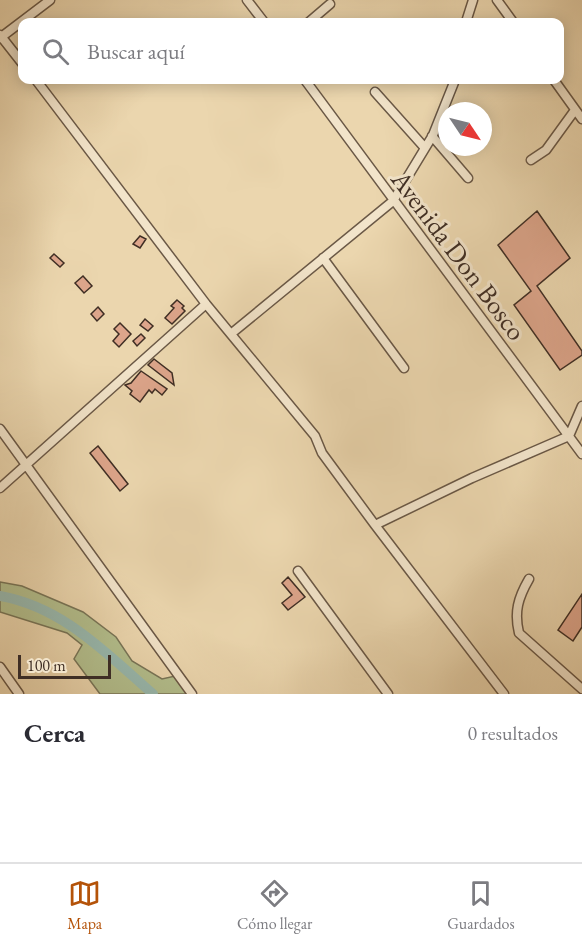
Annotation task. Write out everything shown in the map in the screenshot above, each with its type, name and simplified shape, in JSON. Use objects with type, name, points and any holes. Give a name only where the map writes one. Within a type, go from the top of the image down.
[{"type":"street","points":[[26,18],[50,0]]},
{"type":"street","points":[[247,0],[261,18]]},
{"type":"street","points":[[467,18],[473,0]]},
{"type":"street","points":[[497,0],[510,18]]},
{"type":"street","points":[[314,18],[330,4]]},
{"type":"street","points":[[18,24],[1,36],[18,58]]},
{"type":"street","points":[[39,84],[206,304],[315,436],[322,453],[504,694]]},
{"type":"street","name":"Avenida Don Bosco","points":[[308,84],[582,454]]},
{"type":"street","points":[[232,333],[393,201],[432,136],[453,84]]},
{"type":"street","points":[[557,84],[582,119]]},
{"type":"street","points":[[375,92],[425,148]]},
{"type":"street","points":[[531,160],[546,150],[575,110]]},
{"type":"street","points":[[432,136],[468,178]]},
{"type":"street","points":[[323,258],[404,368]]},
{"type":"street","points":[[0,488],[206,304]]},
{"type":"street","points":[[375,525],[472,477],[569,436],[582,406]]},
{"type":"street","points":[[0,429],[192,694]]},
{"type":"street","points":[[298,572],[388,694]]},
{"type":"street","points":[[529,579],[518,598],[516,621],[519,633],[582,689]]},
{"type":"street","points":[[0,668],[20,694]]},
{"type":"green space","points":[[0,582],[22,586],[83,612],[116,637],[132,661],[162,679],[175,676],[189,694],[100,694],[74,659],[82,645],[67,633],[0,612]]},
{"type":"building","points":[[537,211],[570,258],[537,286],[582,351],[582,355],[560,370],[514,305],[531,291],[498,245]]},
{"type":"building","points":[[140,236],[146,239],[140,248],[133,244]]},
{"type":"building","points":[[54,254],[64,263],[60,267],[50,258]]},
{"type":"building","points":[[83,276],[92,286],[84,293],[75,283]]},
{"type":"building","points":[[177,300],[184,306],[182,308],[185,311],[172,324],[165,318],[174,308],[171,306]]},
{"type":"building","points":[[98,307],[104,314],[97,321],[91,314]]},
{"type":"building","points":[[145,319],[153,326],[148,331],[140,325]]},
{"type":"building","points":[[120,323],[131,334],[119,347],[113,341],[119,334],[114,329]]},
{"type":"building","points":[[141,334],[145,338],[137,346],[133,341]]},
{"type":"building","points":[[154,359],[172,373],[174,385],[148,365]]},
{"type":"building","points":[[141,371],[167,389],[162,395],[155,389],[152,393],[149,390],[140,402],[130,394],[132,391],[125,385],[131,383]]},
{"type":"building","points":[[98,446],[128,484],[120,491],[90,453]]},
{"type":"building","points":[[288,577],[305,597],[288,610],[282,603],[292,595],[282,583]]},
{"type":"building","points":[[582,594],[582,627],[573,641],[558,630]]},
{"type":"waterway","points":[[0,596],[44,610],[64,621],[101,648],[153,694]]}]
